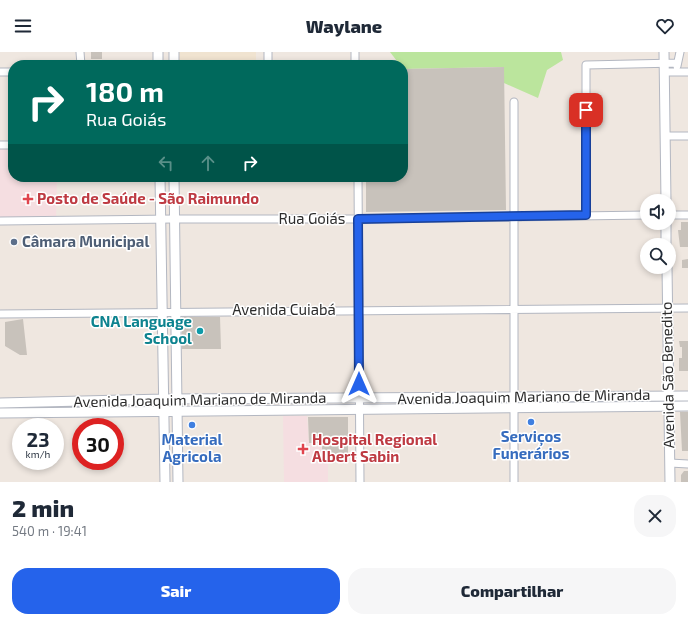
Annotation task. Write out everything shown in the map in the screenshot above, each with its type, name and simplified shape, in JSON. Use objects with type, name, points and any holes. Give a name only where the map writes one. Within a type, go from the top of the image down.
[{"type":"street","points":[[268,52],[268,60]]},
{"type":"street","points":[[664,52],[666,194]]},
{"type":"street","points":[[675,72],[680,52]]},
{"type":"street","points":[[664,68],[677,63]]},
{"type":"street","points":[[586,215],[586,65],[664,68],[675,72],[688,72]]},
{"type":"street","points":[[514,102],[514,482]]},
{"type":"street","points":[[666,136],[688,136]]},
{"type":"street","points":[[160,182],[165,482]]},
{"type":"street","points":[[174,182],[178,482]]},
{"type":"street","points":[[358,182],[360,482]]},
{"type":"street","name":"Rua Goiás","points":[[0,222],[160,219],[358,219],[640,215]]},
{"type":"street","points":[[676,215],[688,215]]},
{"type":"street","name":"Avenida São Benedito","points":[[667,274],[670,482]]},
{"type":"street","name":"Avenida Cuiabá","points":[[0,314],[161,311],[688,308]]},
{"type":"street","name":"Avenida Joaquim Mariano de Miranda","points":[[3,408],[164,399],[688,396]]},
{"type":"street","points":[[597,397],[597,407]]},
{"type":"street","points":[[296,399],[297,410]]},
{"type":"street","name":"Avenida Joaquim Mariano de Miranda","points":[[3,408],[359,410],[688,406]]},
{"type":"street","points":[[670,463],[688,464]]},
{"type":"shaded area","points":[[178,52],[256,52],[256,60],[178,60]]},
{"type":"shaded area","name":"Posto de Saúde - São Raimundo","points":[[0,145],[8,145],[8,182],[57,182],[56,220],[0,221]]},
{"type":"shaded area","name":"Hospital Regional Albert Sabin","points":[[283,416],[307,416],[309,443],[322,443],[322,455],[328,457],[328,482],[284,482]]},
{"type":"green space","points":[[390,52],[561,52],[563,60],[547,70],[538,98],[504,83],[504,67],[408,69],[408,60],[396,60]]},
{"type":"building","points":[[91,52],[102,52],[102,59],[91,59]]},
{"type":"building","points":[[504,67],[506,210],[366,212],[366,182],[408,182],[408,69]]},
{"type":"building","points":[[681,222],[688,222],[688,247],[680,247],[678,230],[681,230]]},
{"type":"building","points":[[688,259],[688,268],[682,268],[682,260]]},
{"type":"building","name":"CNA Language School","points":[[182,317],[220,317],[221,349],[182,349]]},
{"type":"building","points":[[23,319],[27,355],[20,355],[5,346],[5,322]]},
{"type":"building","points":[[679,341],[688,341],[688,371],[679,371],[679,358],[682,358],[682,347],[680,347]]},
{"type":"building","points":[[680,412],[688,412],[688,451],[682,451]]},
{"type":"building","points":[[308,417],[348,417],[348,455],[322,455],[322,443],[309,443]]},
{"type":"building","points":[[684,471],[688,471],[688,482],[681,482],[681,475]]},
{"type":"place","name":"Posto de Saúde - São Raimundo","points":[[28,199]]},
{"type":"place","name":"Câmara Municipal","points":[[14,242]]},
{"type":"place","name":"CNA Language School","points":[[200,331]]},
{"type":"place","name":"Serviços Funerários","points":[[531,422]]},
{"type":"place","name":"Material Agricola","points":[[192,425]]},
{"type":"place","name":"Hospital Regional Albert Sabin","points":[[303,449]]},
{"type":"route","points":[[359,384],[360,310],[358,219],[586,215],[586,110]]}]
